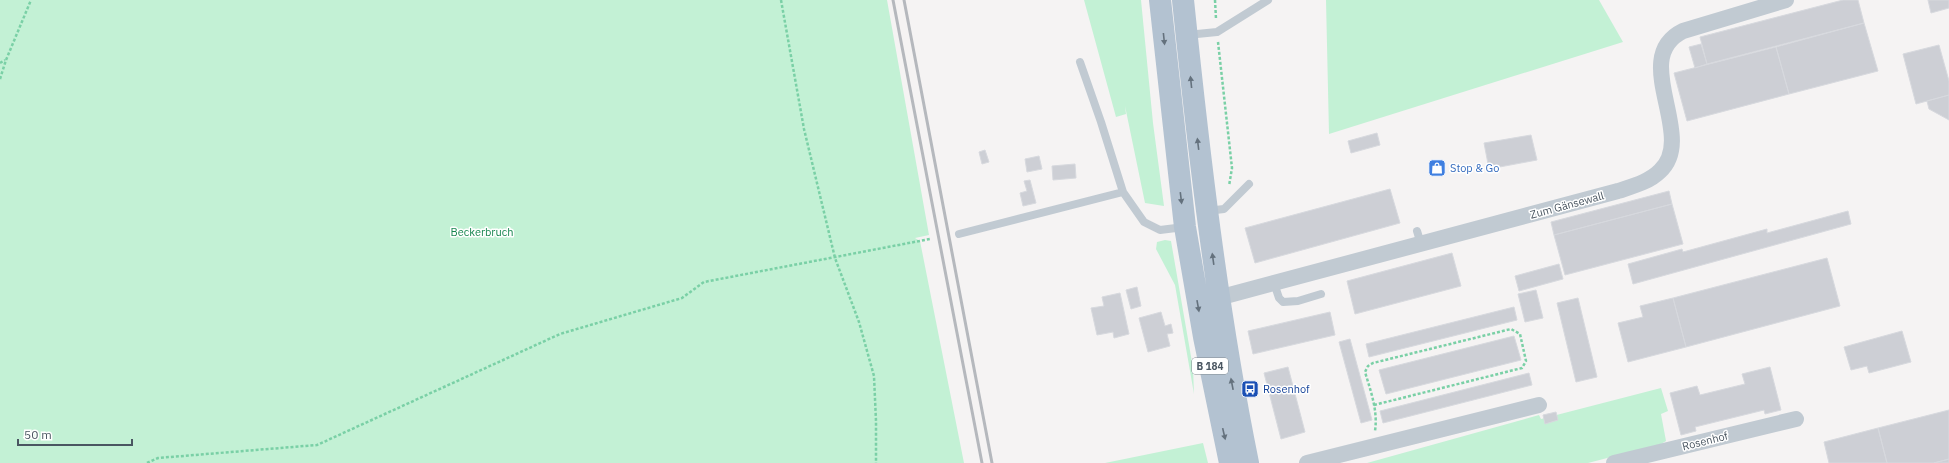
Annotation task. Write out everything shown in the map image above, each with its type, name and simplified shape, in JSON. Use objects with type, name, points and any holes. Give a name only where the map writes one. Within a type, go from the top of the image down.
[{"type":"main road","name":"B 184","points":[[1160,0],[1185,227],[1204,337],[1230,463]]},
{"type":"main road","name":"B 184","points":[[1183,0],[1187,35],[1215,210],[1218,298],[1248,463]]},
{"type":"street","name":"Zum Gänsewall","points":[[1218,298],[1274,283],[1419,237],[1618,191],[1651,179],[1661,170],[1668,160],[1671,148],[1671,135],[1661,71],[1661,57],[1665,45],[1674,35],[1682,31],[1786,0]]},
{"type":"street","points":[[1307,463],[1342,459],[1373,447],[1540,405]]},
{"type":"street","name":"Rosenhof","points":[[1614,463],[1796,419]]},
{"type":"lane","points":[[1187,35],[1217,32],[1268,0]]},
{"type":"lane","points":[[1080,62],[1102,122],[1123,192],[1144,222],[1160,230],[1185,227]]},
{"type":"lane","points":[[1215,210],[1249,184]]},
{"type":"lane","points":[[959,234],[1123,192]]},
{"type":"lane","points":[[1274,283],[1279,298],[1283,302],[1298,301],[1321,294]]},
{"type":"path","points":[[0,79],[6,60],[31,0]]},
{"type":"path","points":[[782,0],[804,128],[835,258],[859,322],[874,376],[876,463]]},
{"type":"path","points":[[1215,0],[1217,32],[1232,168],[1232,178],[1215,210]]},
{"type":"path","points":[[0,63],[6,60]]},
{"type":"path","points":[[147,463],[158,458],[317,445],[560,334],[682,298],[704,282],[930,239]]},
{"type":"path","points":[[1373,447],[1377,421],[1365,372],[1368,366],[1373,363],[1511,329],[1520,334],[1526,361],[1522,368],[1374,405]]},
{"type":"green space","name":"Beckerbruch","points":[[0,0],[887,0],[929,235],[915,238],[920,241],[964,463],[0,463]]},
{"type":"green space","points":[[1084,0],[1141,0],[1153,123],[1164,206],[1145,203],[1125,106],[1126,114],[1116,117]]},
{"type":"green space","points":[[1326,0],[1599,0],[1623,42],[1329,134]]},
{"type":"green space","points":[[1165,240],[1171,241],[1193,368],[1194,394],[1175,285],[1156,249],[1157,242]]},
{"type":"green space","points":[[1661,388],[1668,411],[1661,414],[1666,441],[1661,444],[1588,463],[1367,463],[1539,415],[1541,419]]},
{"type":"green space","points":[[1203,443],[1208,463],[1105,463]]},
{"type":"building","points":[[1843,0],[1858,0],[1864,23],[1707,64],[1700,37]]},
{"type":"building","points":[[1928,0],[1949,0],[1949,8],[1931,13]]},
{"type":"building","points":[[1864,23],[1878,71],[1789,94],[1776,47]]},
{"type":"building","points":[[1701,44],[1707,64],[1695,68],[1689,47]]},
{"type":"building","points":[[1939,45],[1949,81],[1949,95],[1916,104],[1903,54]]},
{"type":"building","points":[[1776,47],[1789,94],[1687,121],[1674,73]]},
{"type":"building","points":[[1949,95],[1949,120],[1929,109],[1927,101]]},
{"type":"building","points":[[1377,133],[1380,145],[1351,153],[1348,141]]},
{"type":"building","points":[[1531,135],[1537,160],[1489,169],[1484,143]]},
{"type":"building","points":[[985,150],[989,162],[982,164],[979,152]]},
{"type":"building","points":[[1039,156],[1042,169],[1027,172],[1025,159]]},
{"type":"building","points":[[1075,164],[1076,178],[1053,180],[1052,166]]},
{"type":"building","points":[[1030,180],[1036,203],[1023,206],[1020,193],[1027,191],[1024,181]]},
{"type":"building","points":[[1390,189],[1400,223],[1255,263],[1245,228]]},
{"type":"building","points":[[1669,191],[1672,204],[1554,235],[1551,222]]},
{"type":"building","points":[[1672,204],[1683,244],[1565,275],[1554,235]]},
{"type":"building","points":[[1848,211],[1851,224],[1633,284],[1628,264],[1682,249],[1683,252],[1767,229],[1767,233]]},
{"type":"building","points":[[1452,253],[1461,286],[1355,314],[1347,281]]},
{"type":"building","points":[[1827,258],[1840,306],[1686,347],[1673,298]]},
{"type":"building","points":[[1559,264],[1563,279],[1519,291],[1515,276]]},
{"type":"building","points":[[1137,287],[1141,306],[1131,309],[1126,290]]},
{"type":"building","points":[[1536,290],[1543,318],[1525,322],[1518,294]]},
{"type":"building","points":[[1120,293],[1129,334],[1114,338],[1113,332],[1097,335],[1091,308],[1104,306],[1102,297]]},
{"type":"building","points":[[1578,298],[1597,377],[1576,382],[1557,303]]},
{"type":"building","points":[[1673,298],[1686,347],[1628,362],[1618,323],[1643,317],[1640,306]]},
{"type":"building","points":[[1514,307],[1517,320],[1369,357],[1366,344]]},
{"type":"building","points":[[1161,312],[1165,326],[1171,324],[1173,333],[1167,334],[1170,346],[1148,352],[1139,318]]},
{"type":"building","points":[[1330,312],[1335,335],[1253,354],[1248,331]]},
{"type":"building","points":[[1902,331],[1911,362],[1869,373],[1867,366],[1851,370],[1844,347]]},
{"type":"building","points":[[1514,336],[1521,360],[1386,394],[1379,370]]},
{"type":"building","points":[[1350,339],[1372,420],[1361,423],[1339,342]]},
{"type":"building","points":[[1288,367],[1305,432],[1281,439],[1264,373]]},
{"type":"building","points":[[1770,367],[1781,410],[1765,414],[1764,410],[1695,427],[1696,431],[1681,435],[1670,393],[1697,386],[1700,395],[1745,384],[1742,374]]},
{"type":"building","points":[[1529,373],[1532,385],[1383,423],[1380,411]]},
{"type":"building","points":[[1949,410],[1949,459],[1934,463],[1887,463],[1878,428]]},
{"type":"building","points":[[1556,412],[1558,420],[1545,424],[1543,415]]},
{"type":"building","points":[[1878,428],[1887,463],[1829,463],[1824,442]]},
{"type":"building","points":[[1949,459],[1949,463],[1934,463]]},
{"type":"railway","points":[[893,0],[982,463]]},
{"type":"railway","points":[[904,0],[992,463]]},
{"type":"place","name":"Stop & Go","points":[[1437,168]]},
{"type":"place","name":"Rosenhof","points":[[1250,389]]}]
